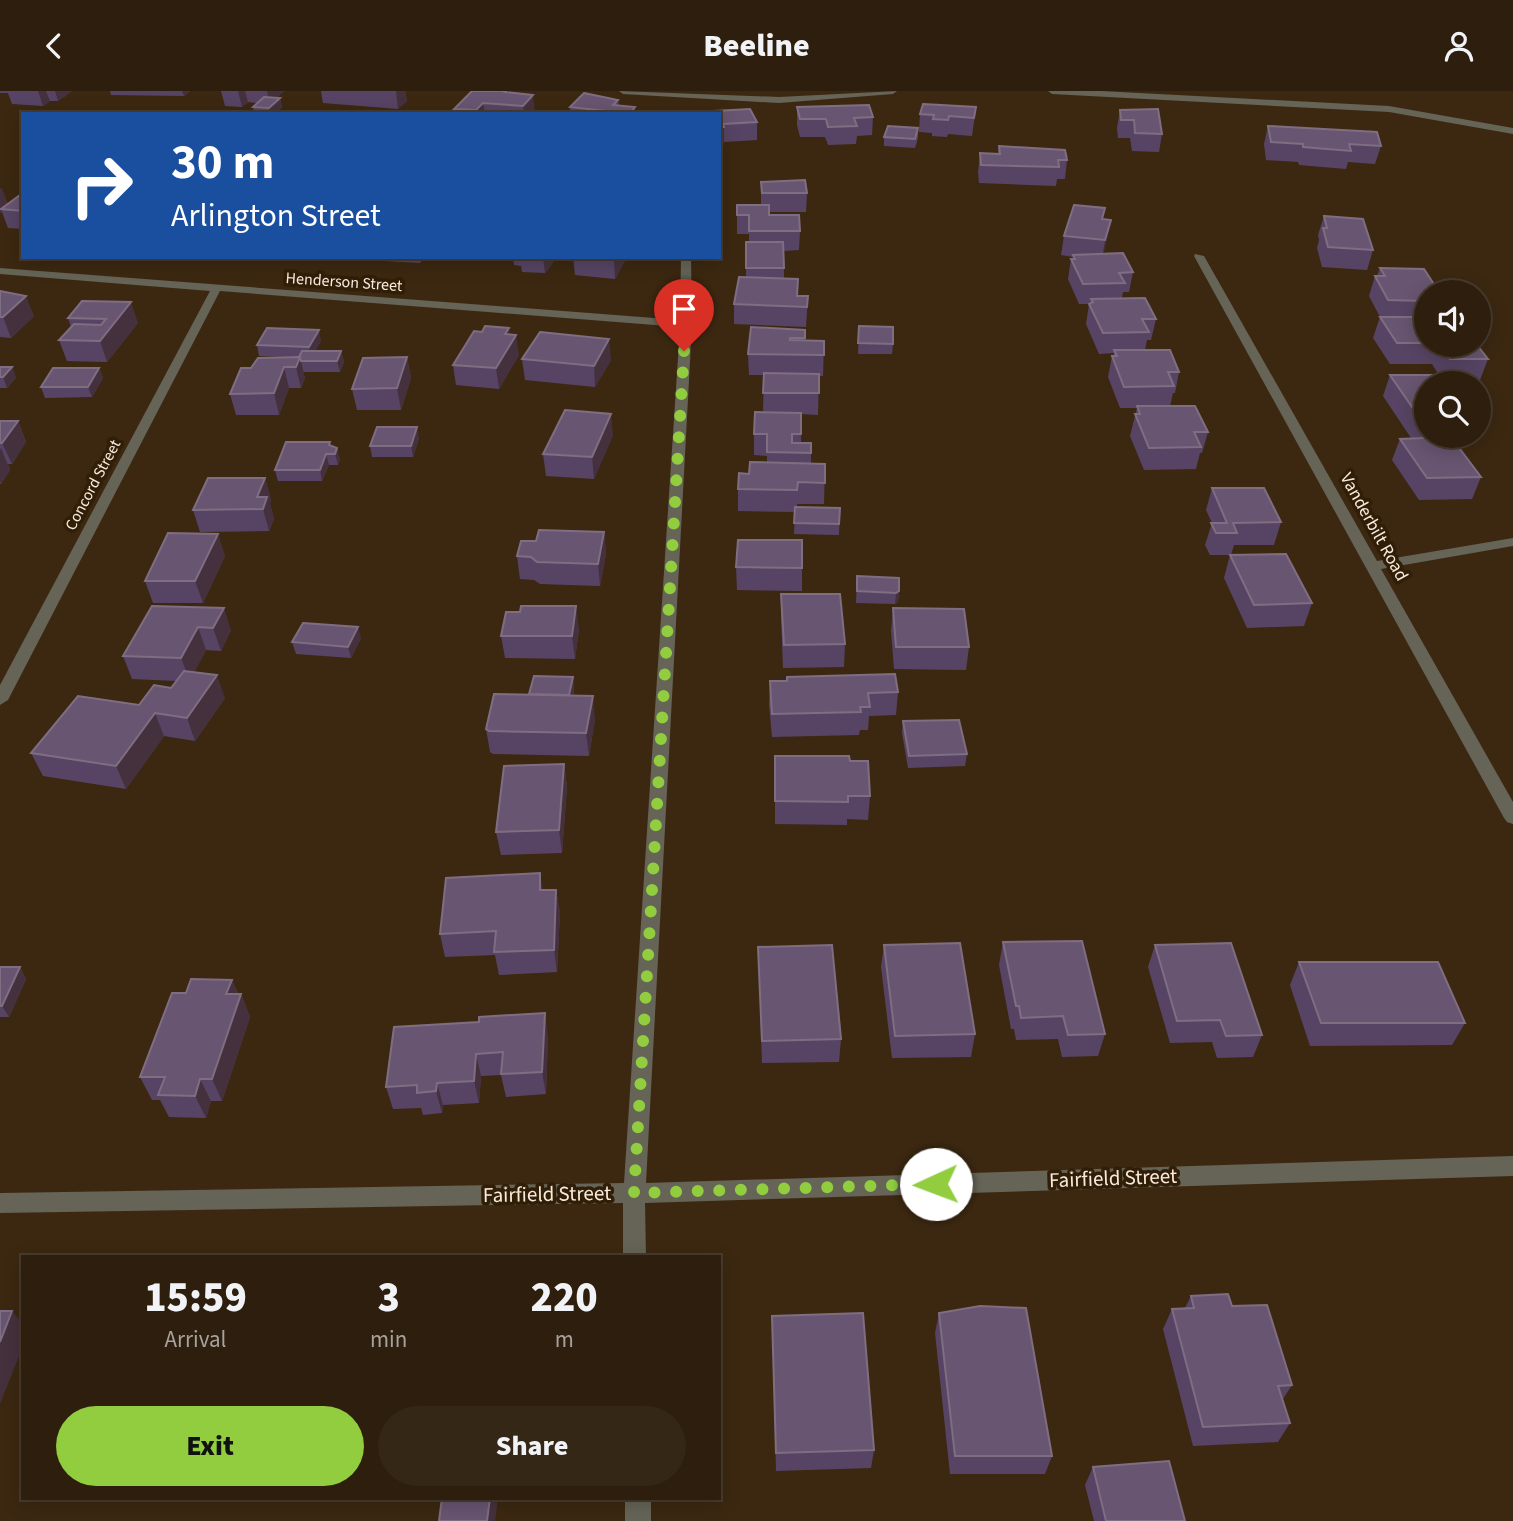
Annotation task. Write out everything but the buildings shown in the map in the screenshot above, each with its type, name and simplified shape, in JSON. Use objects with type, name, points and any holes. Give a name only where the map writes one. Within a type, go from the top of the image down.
[{"type":"street","points":[[622,91],[779,100],[893,91]]},
{"type":"street","points":[[1052,91],[1389,109],[1513,131]]},
{"type":"street","name":"Vanderbilt Road","points":[[1199,256],[1513,818]]},
{"type":"street","points":[[635,1255],[634,1193],[686,324],[686,259]]},
{"type":"street","name":"Henderson Street","points":[[0,271],[686,324]]},
{"type":"street","name":"Concord Street","points":[[0,700],[217,288]]},
{"type":"street","points":[[1374,565],[1513,542]]},
{"type":"street","name":"Fairfield Street","points":[[0,1203],[634,1193],[1513,1166]]},
{"type":"street","points":[[638,1500],[638,1521]]},
{"type":"route","points":[[684,351],[634,1193],[936,1184]]}]
